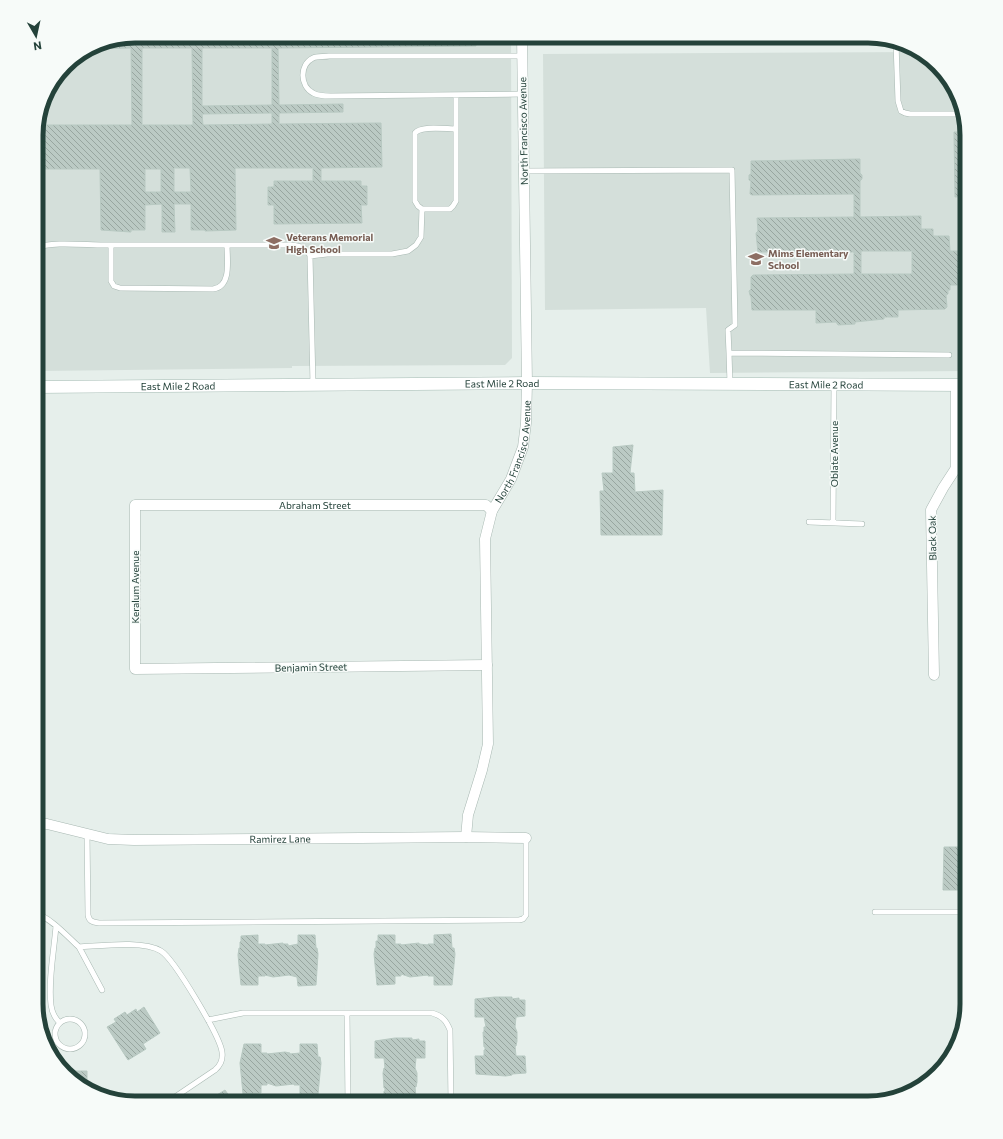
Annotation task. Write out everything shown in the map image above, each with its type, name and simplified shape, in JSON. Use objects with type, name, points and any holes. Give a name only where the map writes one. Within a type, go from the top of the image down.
[{"type":"main road","name":"East Mile 2 Road","points":[[43,387],[527,383],[960,385]]},
{"type":"street","name":"North Francisco Avenue","points":[[466,837],[468,815],[482,770],[488,744],[485,539],[492,511],[511,479],[523,447],[526,423],[527,383],[522,43]]},
{"type":"street","name":"Black Oak","points":[[934,675],[931,510],[956,468],[960,413]]},
{"type":"street","name":"Abraham Street","points":[[135,505],[486,505],[492,511]]},
{"type":"street","name":"Keralum Avenue","points":[[135,505],[135,669]]},
{"type":"street","name":"Benjamin Street","points":[[135,669],[487,666]]},
{"type":"street","name":"Ramirez Lane","points":[[43,824],[108,839],[134,840],[466,837],[526,838]]},
{"type":"lane","points":[[896,48],[898,101],[901,111],[910,114],[957,114]]},
{"type":"lane","points":[[522,56],[329,56],[314,58],[309,62],[304,68],[303,83],[306,88],[314,94],[332,96],[523,94]]},
{"type":"lane","points":[[456,95],[456,129],[455,204],[450,209],[422,209],[415,201],[415,133],[421,128],[456,129]]},
{"type":"lane","points":[[524,171],[732,170],[735,325],[728,330],[730,384]]},
{"type":"lane","points":[[310,256],[327,254],[392,254],[408,251],[416,245],[421,237],[422,209]]},
{"type":"lane","points":[[43,245],[298,245],[304,248],[310,256],[313,385]]},
{"type":"lane","points":[[111,245],[111,281],[114,286],[120,288],[205,289],[217,288],[221,286],[226,279],[227,245]]},
{"type":"lane","points":[[729,353],[949,355]]},
{"type":"lane","name":"Oblate Avenue","points":[[833,523],[834,384]]},
{"type":"lane","points":[[809,522],[862,524]]},
{"type":"lane","points":[[87,834],[88,915],[92,922],[99,923],[519,920],[523,919],[526,915],[526,838]]},
{"type":"lane","points":[[875,912],[960,912]]},
{"type":"lane","points":[[43,917],[56,926],[79,947],[102,990]]},
{"type":"lane","points":[[56,926],[51,982],[51,1006],[53,1013],[59,1022]]},
{"type":"lane","points":[[79,947],[144,945],[161,950],[167,955],[208,1020],[221,1046],[222,1056],[219,1067],[176,1096]]},
{"type":"lane","points":[[208,1020],[243,1013],[432,1013],[447,1021],[450,1030],[450,1096]]},
{"type":"lane","points":[[347,1013],[348,1096]]},
{"type":"lane","points":[[68,1018],[77,1020],[81,1023],[85,1036],[80,1045],[71,1049],[65,1048],[57,1042],[54,1032],[59,1022],[68,1018]]},
{"type":"shaded area","name":"Veterans Memorial High School","points":[[129,43],[511,43],[512,358],[505,365],[292,366],[292,368],[43,371],[43,129],[46,111],[58,84],[74,66],[89,55],[111,46]]},
{"type":"shaded area","name":"Mims Elementary School","points":[[908,52],[919,58],[933,70],[945,84],[955,105],[959,123],[960,371],[710,373],[706,308],[545,310],[543,54]]},
{"type":"building","points":[[129,43],[476,43],[476,46],[278,48],[279,105],[343,104],[343,112],[279,113],[279,124],[381,123],[382,167],[321,168],[321,181],[361,181],[361,186],[367,186],[367,205],[361,205],[362,223],[274,224],[274,205],[268,205],[268,187],[274,187],[274,181],[313,181],[313,168],[235,168],[236,230],[191,230],[191,204],[174,204],[175,232],[162,232],[162,204],[145,205],[145,230],[131,230],[131,232],[101,230],[100,169],[43,169],[44,125],[132,125],[131,48],[104,49]],"holes":[[[142,48],[192,48],[193,125],[142,125]],[[202,48],[272,48],[272,105],[202,106]],[[272,113],[272,124],[203,125],[202,114]],[[174,168],[190,168],[191,192],[174,192]],[[145,169],[161,169],[161,192],[145,192]]]},
{"type":"building","points":[[954,132],[960,132],[960,197],[955,197]]},
{"type":"building","points":[[860,159],[860,173],[862,175],[862,179],[860,181],[860,217],[921,216],[921,229],[933,229],[933,236],[949,236],[950,251],[960,251],[960,285],[950,285],[950,290],[948,290],[948,294],[946,295],[947,307],[945,309],[898,310],[898,317],[884,317],[884,319],[855,322],[855,324],[838,325],[836,322],[816,323],[816,310],[752,310],[749,291],[751,289],[751,277],[753,275],[854,274],[854,252],[758,252],[756,233],[758,231],[757,218],[854,217],[854,194],[752,195],[750,194],[751,181],[749,180],[749,175],[751,174],[751,161]],"holes":[[[861,251],[912,251],[912,274],[861,274]]]},
{"type":"building","points":[[633,445],[630,473],[634,473],[635,492],[663,490],[662,535],[601,535],[600,491],[604,491],[602,473],[613,473],[613,447]]},
{"type":"building","points":[[944,847],[960,847],[960,890],[943,890]]},
{"type":"building","points":[[451,934],[452,948],[454,948],[455,954],[452,985],[434,985],[434,976],[428,975],[410,977],[401,974],[401,976],[395,976],[395,984],[377,985],[374,954],[376,941],[378,941],[378,935],[395,935],[395,944],[401,945],[419,943],[428,945],[434,944],[434,935]]},
{"type":"building","points":[[258,935],[258,944],[265,945],[283,943],[288,944],[288,946],[298,944],[298,935],[315,935],[318,954],[316,985],[298,986],[297,977],[289,975],[273,977],[265,975],[258,976],[258,985],[241,985],[238,955],[241,936]]},
{"type":"building","points":[[512,997],[512,999],[519,998],[519,1000],[525,1000],[525,1016],[516,1017],[515,1027],[517,1032],[517,1041],[515,1046],[516,1056],[525,1056],[526,1073],[506,1076],[476,1074],[475,1056],[484,1056],[485,1047],[483,1032],[484,1027],[486,1027],[484,1017],[475,1017],[475,999]]},
{"type":"building","points":[[144,1007],[160,1033],[143,1044],[146,1049],[128,1060],[107,1027],[116,1022],[114,1019],[125,1012],[127,1015],[136,1009],[137,1012]]},
{"type":"building","points":[[395,1038],[412,1038],[412,1040],[419,1039],[419,1041],[425,1041],[425,1058],[416,1058],[416,1096],[384,1096],[384,1058],[375,1058],[375,1041]]},
{"type":"building","points":[[244,1044],[261,1044],[261,1053],[267,1054],[285,1052],[290,1054],[300,1053],[300,1044],[317,1044],[318,1057],[320,1057],[321,1063],[318,1094],[300,1094],[300,1085],[294,1084],[276,1086],[267,1083],[267,1085],[261,1085],[261,1093],[243,1094],[240,1063]]},
{"type":"building","points":[[72,1071],[87,1071],[87,1083]]},
{"type":"building","points":[[225,1090],[229,1096],[215,1096]]},
{"type":"place","name":"Veterans Memorial High School","points":[[274,243]]},
{"type":"place","name":"Mims Elementary School","points":[[756,259]]}]
